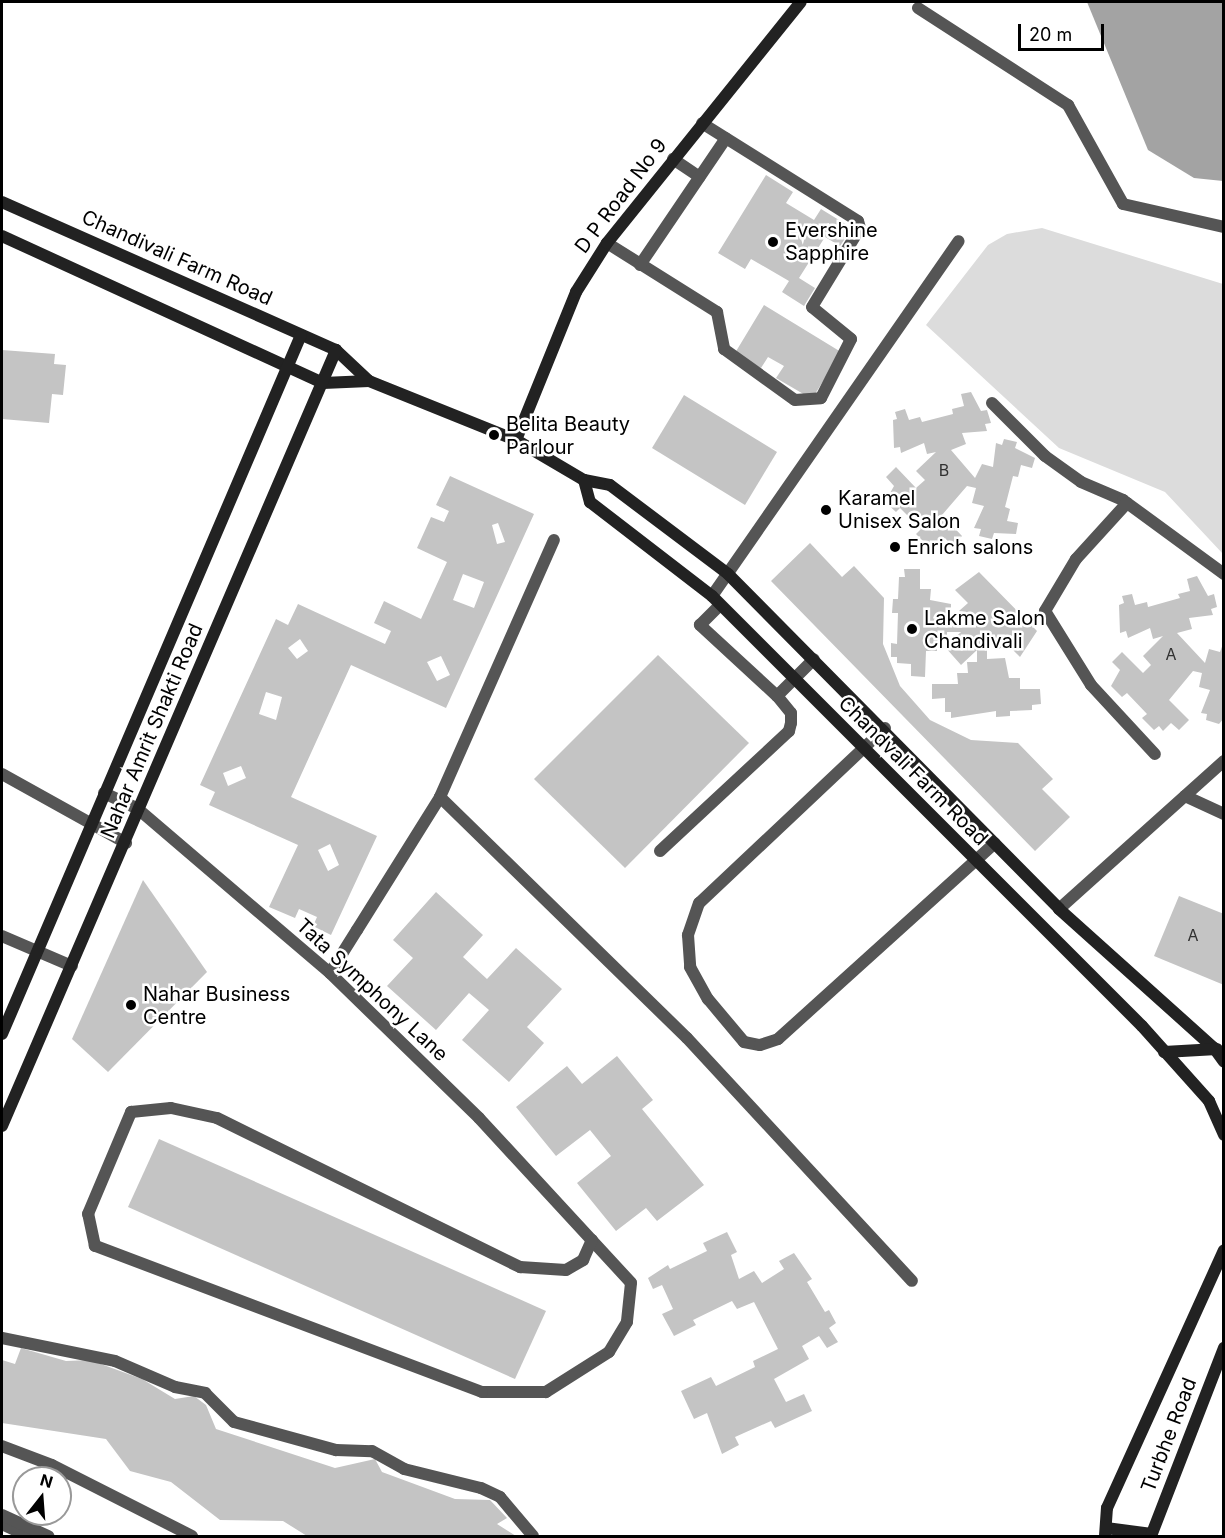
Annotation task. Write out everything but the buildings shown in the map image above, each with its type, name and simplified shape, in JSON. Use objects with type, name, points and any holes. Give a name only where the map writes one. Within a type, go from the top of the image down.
[{"type":"street","name":"D P Road No 9","points":[[516,440],[576,292],[607,243],[801,2]]},
{"type":"street","points":[[918,8],[1068,105],[1123,204],[1224,227]]},
{"type":"street","points":[[607,243],[717,312],[724,349],[795,400],[821,398],[851,339],[812,307],[860,228],[858,221],[702,123]]},
{"type":"street","points":[[640,265],[726,138]]},
{"type":"street","points":[[673,159],[700,177]]},
{"type":"street","name":"Chandivali Farm Road","points":[[2,202],[336,350]]},
{"type":"street","points":[[2,236],[240,348],[323,383],[369,381]]},
{"type":"street","points":[[660,851],[789,731],[791,713],[777,696],[700,625],[716,601],[728,574],[959,241]]},
{"type":"street","name":"Nahar Amrit Shakti Road","points":[[2,1034],[301,335]]},
{"type":"street","points":[[336,350],[369,381]]},
{"type":"street","name":"Nahar Amrit Shakti Road","points":[[2,1126],[126,843],[138,809],[336,350]]},
{"type":"street","name":"Chandvali Farm Road","points":[[369,381],[516,440],[584,480],[610,485],[728,574],[885,728],[1059,909],[1219,1049]]},
{"type":"street","points":[[992,403],[1045,456],[1081,482],[1127,503],[1224,574]]},
{"type":"street","name":"Chandvali Farm Road","points":[[584,480],[590,502],[716,601],[1164,1052],[1209,1101],[1224,1135]]},
{"type":"street","points":[[1127,503],[1076,559],[1045,611],[1091,685],[1155,754]]},
{"type":"street","points":[[330,973],[440,797],[554,540]]},
{"type":"street","points":[[777,696],[814,658]]},
{"type":"street","points":[[885,728],[699,903],[688,935],[690,967],[708,999],[744,1042],[760,1045],[778,1039],[995,843]]},
{"type":"street","points":[[1059,909],[1224,761]]},
{"type":"street","points":[[2,774],[126,843]]},
{"type":"street","name":"Tata Symphony Lane","points":[[104,793],[138,809],[330,973],[479,1118],[592,1240],[631,1283],[627,1322],[609,1352],[546,1392],[482,1392],[95,1246],[88,1214],[131,1112],[171,1108],[217,1118],[520,1267],[566,1270],[583,1260],[592,1240]]},
{"type":"street","points":[[1185,796],[1224,814]]},
{"type":"street","points":[[440,797],[687,1038],[912,1281]]},
{"type":"street","points":[[2,936],[72,966]]},
{"type":"street","points":[[1164,1052],[1219,1049],[1224,1062]]},
{"type":"street","points":[[1152,1535],[1106,1532],[1107,1508],[1224,1250]]},
{"type":"street","points":[[2,1338],[115,1360],[174,1387],[206,1393],[234,1422],[336,1450],[372,1451],[404,1469],[481,1488],[500,1497],[533,1536]]},
{"type":"street","name":"Turbhe Road","points":[[1152,1535],[1224,1348]]},
{"type":"street","points":[[2,1446],[52,1465],[192,1536]]},
{"type":"street","points":[[2,1515],[48,1536]]},
{"type":"street","points":[[2,1524],[28,1536]]},
{"type":"shaded area","points":[[1087,2],[1223,2],[1223,181],[1194,178],[1148,150]]},
{"type":"shaded area","points":[[1042,228],[1223,284],[1223,554],[1165,492],[1059,448],[926,325],[988,245],[1007,234]]},
{"type":"place","name":"Evershine Sapphire","points":[[773,242]]},
{"type":"place","name":"Belita Beauty Parlour","points":[[494,435]]},
{"type":"place","name":"Karamel Unisex Salon","points":[[826,510]]},
{"type":"place","name":"Enrich salons","points":[[895,547]]},
{"type":"place","name":"Lakme Salon Chandivali","points":[[912,629]]},
{"type":"place","name":"Nahar Business Centre","points":[[131,1005]]}]
